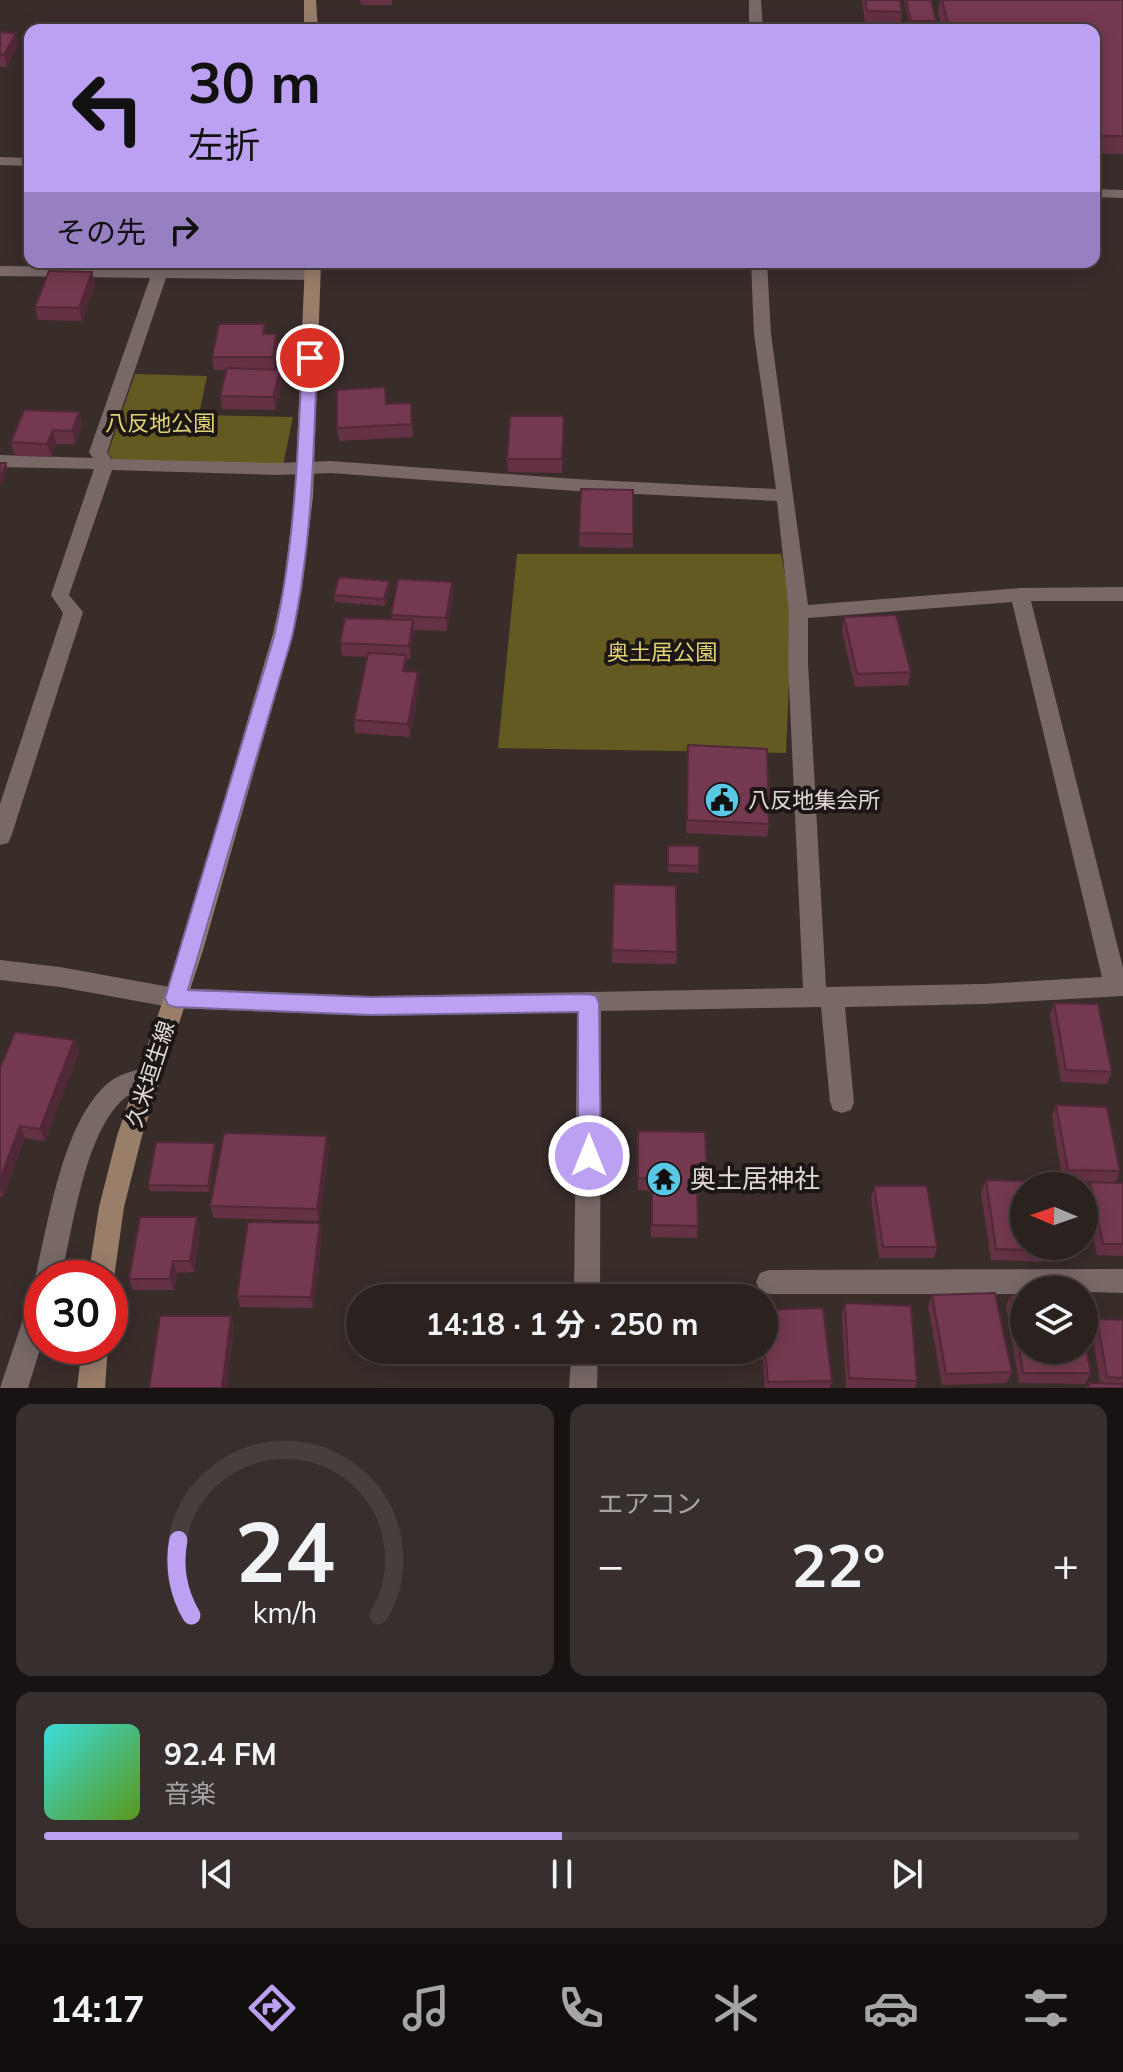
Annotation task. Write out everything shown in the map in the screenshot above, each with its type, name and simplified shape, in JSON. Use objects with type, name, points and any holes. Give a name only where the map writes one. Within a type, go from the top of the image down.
[{"type":"main road","points":[[310,0],[311,24]]},
{"type":"main road","name":"久米垣生線","points":[[103,1260],[147,1078],[175,998],[283,637],[294,585],[305,468],[313,268]]},
{"type":"main road","points":[[91,1388],[93,1364]]},
{"type":"street","points":[[755,0],[756,24]]},
{"type":"street","points":[[0,161],[24,162]]},
{"type":"street","points":[[1100,193],[1123,194]]},
{"type":"street","points":[[0,271],[159,275],[313,268]]},
{"type":"street","points":[[759,268],[758,298],[764,352],[799,612],[798,663],[824,997],[842,1102]]},
{"type":"street","points":[[0,837],[73,612],[60,595],[105,464],[98,452],[159,275]]},
{"type":"street","points":[[0,461],[420,472],[591,486],[785,495]]},
{"type":"street","points":[[799,612],[1020,595],[1123,594]]},
{"type":"street","points":[[0,970],[60,977],[175,998],[371,1006],[983,994],[1119,986],[1020,595]]},
{"type":"street","points":[[587,1284],[589,1003]]},
{"type":"street","points":[[53,1260],[86,1138],[96,1114],[114,1092],[129,1082],[147,1078]]},
{"type":"street","points":[[769,1282],[1123,1281]]},
{"type":"street","points":[[14,1388],[24,1357]]},
{"type":"street","points":[[583,1388],[584,1364]]},
{"type":"green space","name":"八反地公園","points":[[135,374],[207,376],[199,415],[293,417],[283,465],[113,460],[108,453]]},
{"type":"green space","name":"奥土居公園","points":[[517,554],[781,554],[792,611],[786,753],[498,748]]},
{"type":"building","points":[[865,0],[900,0],[902,12],[867,11]]},
{"type":"building","points":[[906,0],[931,0],[936,21],[911,21]]},
{"type":"building","points":[[942,0],[1123,0],[1123,136],[1100,136],[1100,24],[948,24]]},
{"type":"building","points":[[0,32],[16,33],[4,55],[0,55]]},
{"type":"building","points":[[49,271],[92,272],[79,308],[35,307]]},
{"type":"building","points":[[219,324],[265,324],[263,334],[276,334],[273,357],[212,357]]},
{"type":"building","points":[[227,368],[280,370],[273,397],[220,396]]},
{"type":"building","points":[[385,387],[386,404],[411,403],[412,424],[337,428],[337,390]]},
{"type":"building","points":[[24,410],[79,412],[72,431],[53,430],[47,444],[11,442]]},
{"type":"building","points":[[510,416],[564,416],[562,459],[507,459]]},
{"type":"building","points":[[0,463],[6,463],[0,479]]},
{"type":"building","points":[[581,489],[633,490],[633,534],[579,533]]},
{"type":"building","points":[[339,577],[389,581],[384,599],[334,595]]},
{"type":"building","points":[[398,579],[452,582],[446,618],[391,615]]},
{"type":"building","points":[[896,615],[911,672],[857,674],[844,617]]},
{"type":"building","points":[[345,618],[413,620],[409,646],[340,643]]},
{"type":"building","points":[[368,653],[406,655],[403,671],[418,672],[408,724],[354,720]]},
{"type":"building","points":[[688,745],[767,749],[769,824],[687,820]]},
{"type":"building","points":[[668,846],[699,846],[699,866],[668,865]]},
{"type":"building","points":[[614,884],[676,886],[677,952],[612,950]]},
{"type":"building","points":[[1054,1003],[1098,1004],[1112,1072],[1066,1070]]},
{"type":"building","points":[[15,1032],[74,1040],[40,1129],[20,1126],[0,1179],[0,1068]]},
{"type":"building","points":[[1056,1105],[1107,1107],[1120,1171],[1068,1170]]},
{"type":"building","points":[[638,1131],[705,1132],[707,1175],[697,1175],[698,1226],[652,1225],[652,1179],[638,1178]]},
{"type":"building","points":[[224,1133],[327,1136],[317,1209],[210,1206]]},
{"type":"building","points":[[156,1142],[215,1143],[208,1186],[148,1185]]},
{"type":"building","points":[[986,1180],[1010,1181],[1010,1249],[996,1249]]},
{"type":"building","points":[[1098,1182],[1123,1183],[1123,1244],[1103,1244],[1098,1220]]},
{"type":"building","points":[[874,1186],[927,1186],[937,1247],[883,1247]]},
{"type":"building","points":[[140,1217],[197,1217],[190,1261],[173,1261],[170,1279],[129,1279]]},
{"type":"building","points":[[248,1222],[320,1223],[311,1297],[237,1296]]},
{"type":"building","points":[[995,1293],[1012,1372],[946,1374],[932,1295]]},
{"type":"building","points":[[845,1303],[911,1306],[917,1381],[849,1378]]},
{"type":"building","points":[[823,1308],[832,1381],[768,1382],[766,1364],[778,1364],[778,1310]]},
{"type":"building","points":[[160,1316],[231,1316],[222,1388],[149,1388]]},
{"type":"building","points":[[1098,1319],[1123,1320],[1123,1378],[1107,1377]]},
{"type":"building","points":[[1022,1364],[1089,1364],[1091,1373],[1023,1373]]},
{"type":"building","points":[[1089,1383],[1123,1384],[1123,1388],[1089,1388]]},
{"type":"place","name":"八反地集会所","points":[[722,800]]},
{"type":"place","name":"奥土居神社","points":[[664,1179]]},
{"type":"route","points":[[310,358],[305,468],[294,585],[283,637],[175,998],[371,1006],[589,1003],[589,1156]]}]
